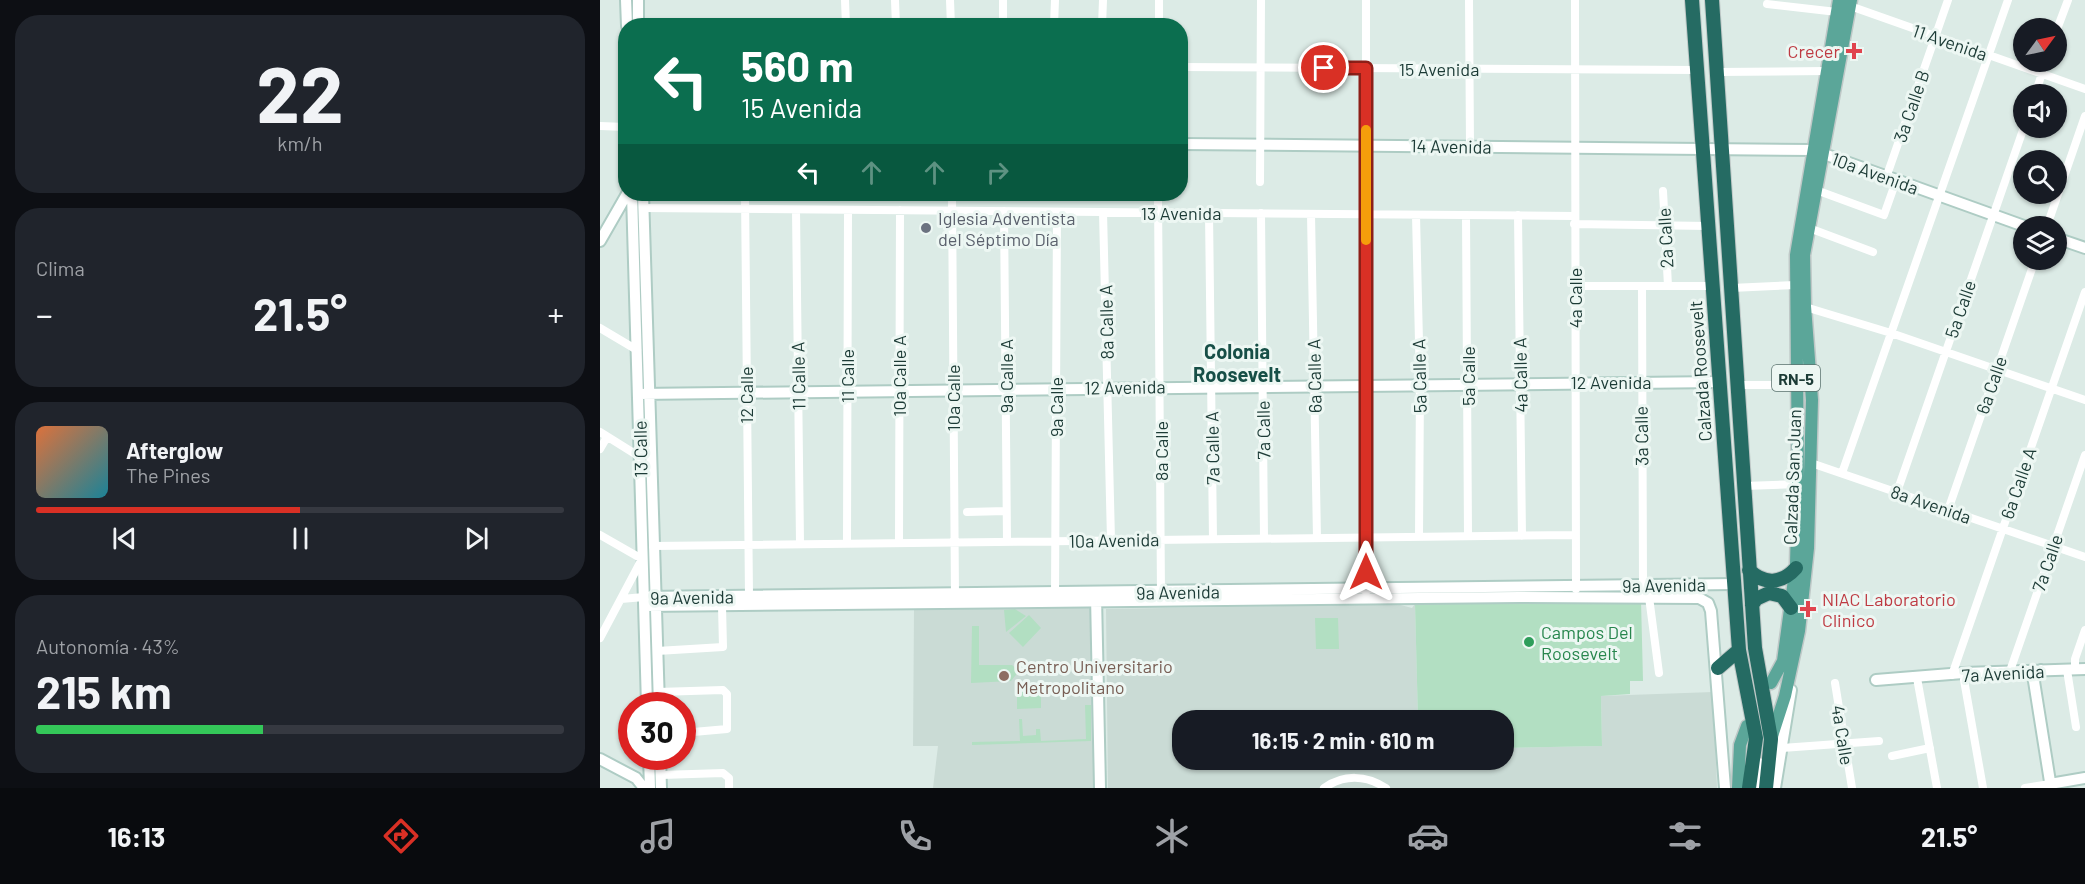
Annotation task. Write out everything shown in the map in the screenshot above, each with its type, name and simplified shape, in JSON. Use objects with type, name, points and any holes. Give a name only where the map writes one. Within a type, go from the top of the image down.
[{"type":"highway","name":"Calzada Roosevelt","points":[[1692,0],[1739,650],[1756,738],[1749,788]]},
{"type":"highway","name":"Calzada Roosevelt","points":[[1712,0],[1755,648],[1775,738],[1766,788]]},
{"type":"highway","points":[[1749,570],[1754,576],[1769,581],[1784,579],[1796,568]]},
{"type":"highway","points":[[1752,605],[1756,599],[1768,592],[1782,596],[1791,608]]},
{"type":"highway","points":[[1718,668],[1739,650]]},
{"type":"main road","points":[[626,0],[627,18]]},
{"type":"main road","points":[[638,0],[638,18]]},
{"type":"main road","name":"Calzada San Juan","points":[[1771,683],[1783,661],[1796,568],[1798,484],[1796,385],[1804,255],[1816,190],[1826,71],[1844,5]]},
{"type":"main road","name":"Calzada San Juan","points":[[1775,738],[1799,631],[1807,558],[1812,463],[1812,400],[1800,306],[1795,285],[1796,255],[1818,152],[1844,5]]},
{"type":"main road","name":"14 Avenida","points":[[1188,144],[1574,147],[1702,151],[1721,149]]},
{"type":"main road","name":"10a Avenida","points":[[1721,149],[1818,152],[2013,222]]},
{"type":"main road","points":[[600,233],[618,201]]},
{"type":"main road","points":[[600,241],[623,201]]},
{"type":"main road","name":"13 Calle","points":[[632,201],[637,350],[644,393],[640,457],[642,560],[657,651],[658,692]]},
{"type":"main road","name":"13 Calle","points":[[644,201],[644,393],[653,546],[647,692]]},
{"type":"main road","points":[[2067,242],[2085,248]]},
{"type":"main road","name":"12 Avenida","points":[[644,393],[1520,382],[1719,382]]},
{"type":"main road","name":"9a Avenida","points":[[650,602],[722,606],[955,599],[1576,591],[1644,585],[1734,584]]},
{"type":"main road","name":"9a Avenida","points":[[1576,591],[1649,597],[1699,598],[1706,602],[1712,611],[1718,668]]},
{"type":"main road","name":"9a Avenida","points":[[650,602],[748,596],[922,600]]},
{"type":"main road","points":[[1096,597],[1100,788]]},
{"type":"main road","points":[[1718,668],[1725,788]]},
{"type":"main road","name":"7a Avenida","points":[[1952,675],[1964,680],[2076,669]]},
{"type":"main road","name":"7a Avenida","points":[[1876,680],[2010,671],[2042,672]]},
{"type":"main road","points":[[2042,672],[2050,786],[2085,778]]},
{"type":"main road","points":[[1738,788],[1740,745],[1747,726]]},
{"type":"main road","name":"Calzada Roosevelt","points":[[1756,738],[1761,743],[1758,788]]},
{"type":"main road","points":[[1775,738],[1775,788]]},
{"type":"main road","name":"Calzada Roosevelt","points":[[1758,788],[1766,741],[1775,738]]},
{"type":"main road","points":[[600,759],[636,778],[644,788]]},
{"type":"main road","points":[[649,770],[650,788]]},
{"type":"main road","points":[[661,770],[661,788]]},
{"type":"street","points":[[845,0],[846,18]]},
{"type":"street","points":[[895,0],[896,18]]},
{"type":"street","points":[[950,0],[951,18]]},
{"type":"street","points":[[1003,0],[1003,18]]},
{"type":"street","points":[[1054,18],[1055,0]]},
{"type":"street","points":[[1102,18],[1103,0]]},
{"type":"street","points":[[1159,0],[1159,18]]},
{"type":"street","points":[[1260,182],[1261,0]]},
{"type":"street","points":[[1366,0],[1366,594]]},
{"type":"street","points":[[1469,0],[1470,146]]},
{"type":"street","name":"4a Calle","points":[[1575,0],[1576,591]]},
{"type":"street","name":"3a Calle B","points":[[1816,190],[1884,215],[1891,180],[1948,0]]},
{"type":"street","points":[[1842,473],[2008,0]]},
{"type":"street","points":[[2061,18],[2068,0]]},
{"type":"street","name":"11 Avenida","points":[[1767,3],[1844,5],[2085,89]]},
{"type":"street","name":"15 Avenida","points":[[1188,67],[1697,70]]},
{"type":"street","points":[[1717,72],[1826,71]]},
{"type":"street","points":[[2038,84],[2042,74]]},
{"type":"street","points":[[2050,216],[2085,116]]},
{"type":"street","points":[[600,126],[618,127]]},
{"type":"street","name":"5a Calle","points":[[1897,492],[2020,138]]},
{"type":"street","name":"2a Calle","points":[[1662,191],[1668,286]]},
{"type":"street","name":"12 Calle","points":[[744,201],[748,596]]},
{"type":"street","name":"10a Calle","points":[[952,201],[955,599]]},
{"type":"street","name":"8a Calle","points":[[1158,201],[1161,596]]},
{"type":"street","name":"13 Avenida","points":[[644,208],[1518,215],[1665,227],[1708,226]]},
{"type":"street","name":"11 Calle A","points":[[796,210],[800,543]]},
{"type":"street","name":"11 Calle","points":[[847,542],[848,210]]},
{"type":"street","name":"10a Calle A","points":[[899,542],[900,210]]},
{"type":"street","name":"9a Calle A","points":[[1004,211],[1007,541]]},
{"type":"street","name":"9a Calle","points":[[1055,598],[1057,212]]},
{"type":"street","name":"8a Calle A","points":[[1103,212],[1111,540]]},
{"type":"street","name":"7a Calle A","points":[[1209,213],[1213,539]]},
{"type":"street","name":"7a Calle","points":[[1261,213],[1264,538]]},
{"type":"street","name":"6a Calle A","points":[[1311,214],[1317,538]]},
{"type":"street","name":"5a Calle A","points":[[1416,214],[1420,384],[1419,537]]},
{"type":"street","name":"5a Calle","points":[[1466,215],[1468,536]]},
{"type":"street","name":"4a Calle A","points":[[1518,215],[1522,536]]},
{"type":"street","points":[[1809,228],[1873,252]]},
{"type":"street","name":"6a Calle","points":[[1948,510],[2032,270]]},
{"type":"street","points":[[1731,288],[1795,285]]},
{"type":"street","points":[[1575,286],[1712,286]]},
{"type":"street","name":"3a Calle","points":[[1642,286],[1644,585]]},
{"type":"street","name":"6a Calle A","points":[[1952,675],[2085,292]]},
{"type":"street","points":[[1800,306],[1891,333],[2085,400]]},
{"type":"street","points":[[600,328],[637,350]]},
{"type":"street","points":[[1737,385],[1796,385]]},
{"type":"street","points":[[600,449],[604,434],[640,457]]},
{"type":"street","name":"7a Calle","points":[[2010,671],[2085,454]]},
{"type":"street","name":"8a Avenida","points":[[1812,463],[2085,557]]},
{"type":"street","points":[[1744,486],[1798,484]]},
{"type":"street","points":[[967,512],[1006,511]]},
{"type":"street","points":[[600,535],[642,560],[600,638]]},
{"type":"street","name":"10a Avenida","points":[[653,546],[748,543],[1576,535]]},
{"type":"street","points":[[1649,597],[1659,673]]},
{"type":"street","name":"9a Avenida","points":[[621,599],[650,602]]},
{"type":"street","points":[[657,651],[723,647],[722,606]]},
{"type":"street","points":[[2076,727],[2075,659],[2085,630]]},
{"type":"street","points":[[1917,678],[1937,788]]},
{"type":"street","points":[[1964,680],[1983,788]]},
{"type":"street","name":"4a Calle","points":[[1834,683],[1852,788]]},
{"type":"street","points":[[696,692],[726,692],[727,729],[696,732]]},
{"type":"street","points":[[1775,738],[1844,744],[1879,741]]},
{"type":"street","points":[[1892,756],[1930,748]]},
{"type":"street","points":[[661,775],[727,774],[729,788]]},
{"type":"street","points":[[1324,788],[1337,781],[1354,777],[1376,782],[1386,788]]},
{"type":"street","points":[[2025,788],[2050,786]]},
{"type":"shaded area","points":[[1397,604],[1412,608],[1415,604],[1418,710],[1172,710],[1172,770],[1514,770],[1514,748],[1602,746],[1601,696],[1713,692],[1717,788],[1108,788],[1106,609]]},
{"type":"shaded area","name":"Centro Universitario Metropolitano","points":[[1093,607],[1093,788],[933,788],[938,746],[913,746],[914,610]]},
{"type":"green space","name":"Campos Del Roosevelt","points":[[1641,600],[1643,681],[1630,681],[1630,694],[1601,696],[1602,746],[1514,748],[1514,710],[1418,710],[1415,604]]},
{"type":"green space","points":[[1015,609],[1026,616],[1006,632],[1004,610]]},
{"type":"green space","points":[[1029,615],[1041,628],[1023,647],[1009,633]]},
{"type":"green space","points":[[1315,618],[1338,618],[1339,649],[1316,649]]},
{"type":"green space","points":[[972,626],[979,626],[979,665],[1012,665],[1019,671],[1011,681],[971,683]]},
{"type":"green space","points":[[1024,683],[1041,697],[1041,708],[1017,709],[1017,690]]},
{"type":"green space","points":[[1085,705],[1091,705],[1091,741],[972,745],[972,742],[1020,741],[1019,719],[1022,719],[1023,736],[1036,735],[1036,729],[1040,729],[1041,741],[1086,739]]},
{"type":"slow traffic","points":[[1366,130],[1366,240]]},
{"type":"place","name":"Crecer","points":[[1854,51]]},
{"type":"place","name":"Iglesia Adventista del Séptimo Día","points":[[926,228]]},
{"type":"place","name":"NIAC Laboratorio Clinico","points":[[1808,609]]},
{"type":"place","name":"Campos Del Roosevelt","points":[[1529,642]]},
{"type":"place","name":"Centro Universitario Metropolitano","points":[[1004,676]]},
{"type":"district","name":"Colonia Roosevelt","points":[[1237,362]]},
{"type":"route","points":[[1324,68],[1366,68],[1366,572]]}]
